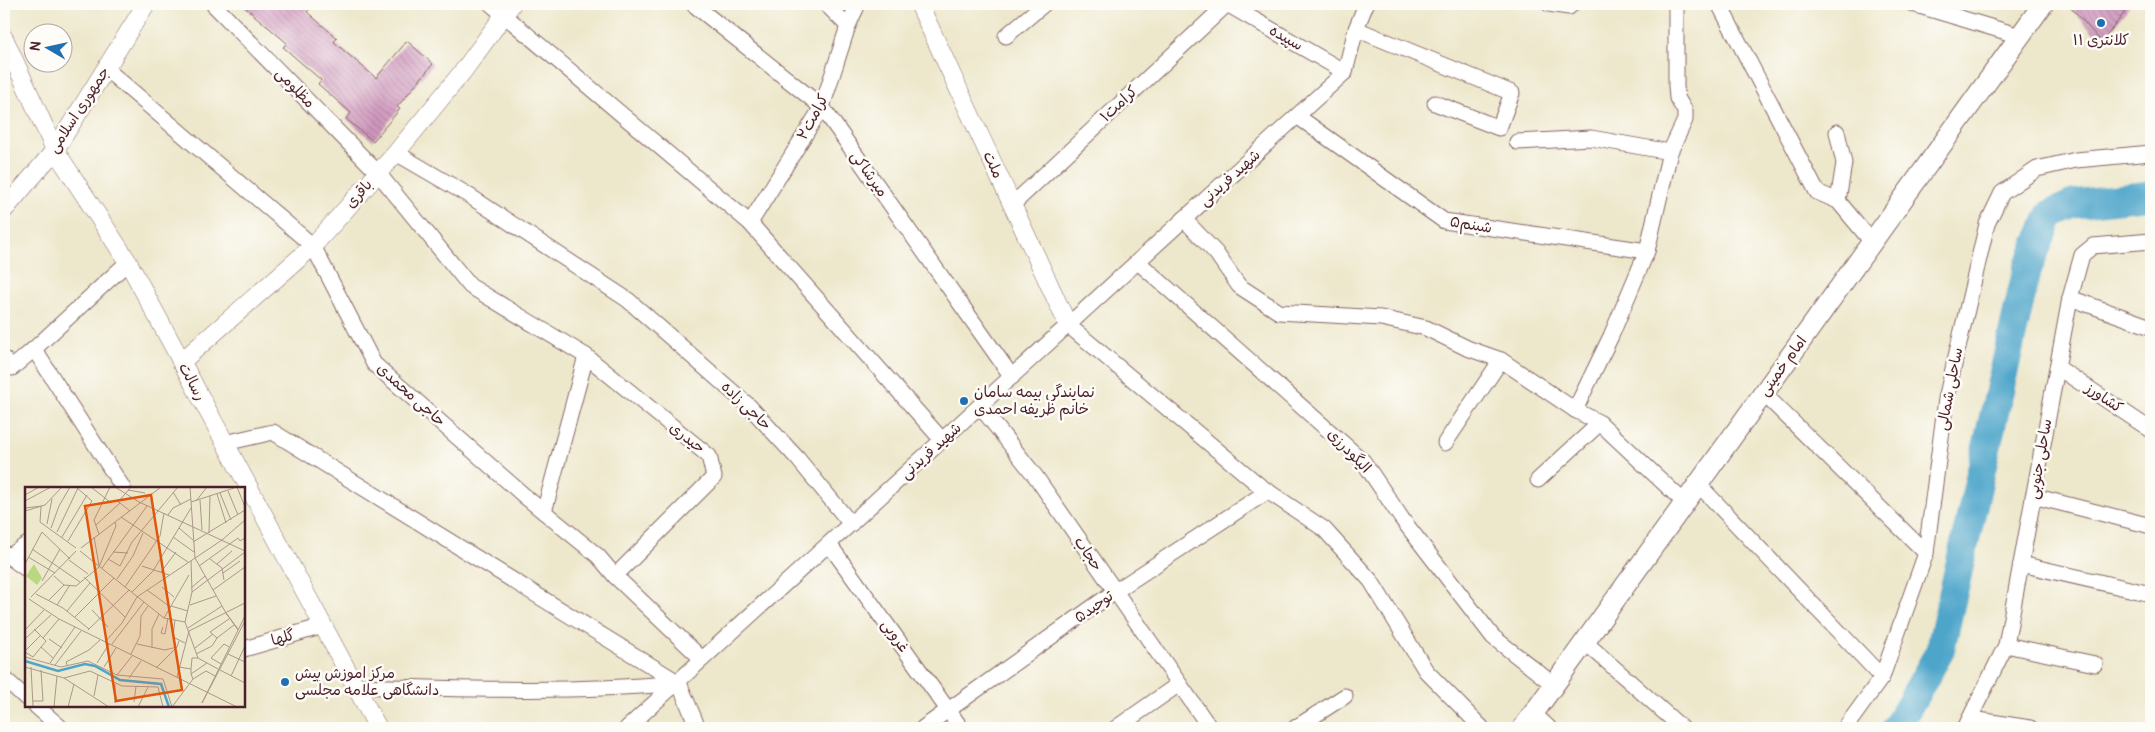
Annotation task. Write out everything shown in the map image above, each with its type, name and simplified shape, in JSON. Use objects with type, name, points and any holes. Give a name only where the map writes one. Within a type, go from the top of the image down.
[{"type":"main road","name":"امام خمینی","points":[[1528,721],[2043,4]]},
{"type":"street","name":"جمهوری اسلامی","points":[[4,210],[55,150],[146,4]]},
{"type":"street","name":"مظلومی","points":[[213,4],[378,172],[470,286],[586,356]]},
{"type":"street","name":"میرشاکی","points":[[693,4],[822,107],[1012,377]]},
{"type":"street","points":[[826,4],[848,26]]},
{"type":"street","name":"کرامت۲","points":[[750,223],[822,107],[848,26],[858,4]]},
{"type":"street","name":"ملت","points":[[919,4],[1068,325]]},
{"type":"street","points":[[1006,36],[1044,4]]},
{"type":"street","name":"کرامت۱","points":[[1012,205],[1227,4]]},
{"type":"street","name":"سپیده","points":[[1227,4],[1345,72]]},
{"type":"street","points":[[1345,72],[1356,29],[1366,4]]},
{"type":"street","points":[[1549,4],[1569,7],[1572,4]]},
{"type":"street","points":[[1575,410],[1612,336],[1647,251],[1670,152],[1685,120],[1685,111],[1677,98],[1676,86],[1676,4]]},
{"type":"street","points":[[1719,4],[1817,192],[1838,201],[1872,242]]},
{"type":"street","points":[[1913,4],[2020,36]]},
{"type":"street","name":"باقری","points":[[181,362],[313,246],[396,153],[464,70],[502,7]]},
{"type":"street","points":[[502,7],[750,223],[942,440]]},
{"type":"street","points":[[1356,29],[1512,93],[1499,128],[1435,103]]},
{"type":"street","name":"رسالت","points":[[4,38],[55,150],[128,262],[378,728]]},
{"type":"street","name":"حاجی محمدی","points":[[106,69],[313,246],[374,364],[544,512],[598,556],[615,576],[702,659]]},
{"type":"street","name":"شهید فریدنی","points":[[627,728],[679,683],[702,659],[1345,72]]},
{"type":"street","name":"شبنم۵","points":[[1297,116],[1444,221],[1647,251]]},
{"type":"street","points":[[1837,132],[1844,163],[1838,201]]},
{"type":"street","points":[[1517,142],[1591,138],[1670,152]]},
{"type":"street","name":"حاجی زاده","points":[[396,153],[468,195],[628,300],[750,407],[798,459],[851,524]]},
{"type":"street","name":"ساحلی شمالی","points":[[1845,728],[1882,677],[1926,553],[1946,400],[1987,224],[2002,193],[2037,170],[2076,160],[2151,153]]},
{"type":"street","points":[[1184,220],[1216,253],[1239,286],[1279,312],[1381,318],[1426,328],[1467,348],[1501,360],[1575,410],[1600,423],[1684,503]]},
{"type":"street","name":"ساحلی جنوبی","points":[[1969,723],[2006,645],[2070,298],[2082,254],[2093,246],[2151,241]]},
{"type":"street","points":[[4,359],[12,368],[128,262]]},
{"type":"street","name":"الیگودرزی","points":[[1138,262],[1363,461],[1402,518],[1494,637],[1554,685]]},
{"type":"street","points":[[2070,298],[2151,327]]},
{"type":"street","points":[[1068,325],[1268,491],[1324,529],[1371,581],[1426,672],[1482,728]]},
{"type":"street","points":[[34,349],[122,487]]},
{"type":"street","points":[[544,512],[586,356]]},
{"type":"street","name":"حیدری","points":[[586,356],[710,456],[714,477],[615,576]]},
{"type":"street","points":[[1445,443],[1501,360]]},
{"type":"street","name":"کشاورز","points":[[2057,366],[2151,430]]},
{"type":"street","points":[[1763,393],[1926,553]]},
{"type":"street","name":"حجاب","points":[[980,406],[1036,477],[1210,728]]},
{"type":"street","points":[[1538,480],[1600,423]]},
{"type":"street","points":[[225,443],[272,432],[679,683],[698,728]]},
{"type":"street","points":[[1698,484],[1882,677]]},
{"type":"street","name":"توحید۵","points":[[923,728],[1114,592],[1268,491]]},
{"type":"street","points":[[2033,496],[2151,526]]},
{"type":"street","name":"غروبی","points":[[829,544],[961,728]]},
{"type":"street","points":[[25,546],[6,555],[25,568]]},
{"type":"street","points":[[2021,564],[2151,594]]},
{"type":"street","name":"گلها","points":[[245,649],[323,626]]},
{"type":"street","points":[[1585,642],[1682,728]]},
{"type":"street","points":[[2006,645],[2095,664]]},
{"type":"street","points":[[4,678],[25,697]]},
{"type":"street","points":[[355,686],[545,691],[628,688],[679,683]]},
{"type":"street","points":[[1116,728],[1180,684]]},
{"type":"street","points":[[1295,728],[1345,696]]},
{"type":"street","points":[[37,707],[62,728]]},
{"type":"street","points":[[1528,721],[1549,728]]},
{"type":"street","points":[[1969,723],[2030,728]]},
{"type":"building","points":[[241,4],[314,4],[307,12],[337,38],[334,42],[376,78],[407,41],[433,64],[397,107],[400,109],[373,141],[346,119],[351,113],[318,84],[321,80],[283,47],[287,43]]},
{"type":"building","name":"کلانتری ۱۱","points":[[2068,4],[2131,4],[2102,42]]},
{"type":"waterway","points":[[1896,728],[1940,651],[2027,270],[2051,214],[2073,204],[2151,195]]},
{"type":"place","name":"کلانتری ۱۱","points":[[2101,23]]},
{"type":"place","name":"نمایندگی بیمه سامان خانم ظریفه احمدی","points":[[964,401]]},
{"type":"place","name":"مرکز اموزش پیش دانشگاهی علامه مجلسی","points":[[285,682]]}]
